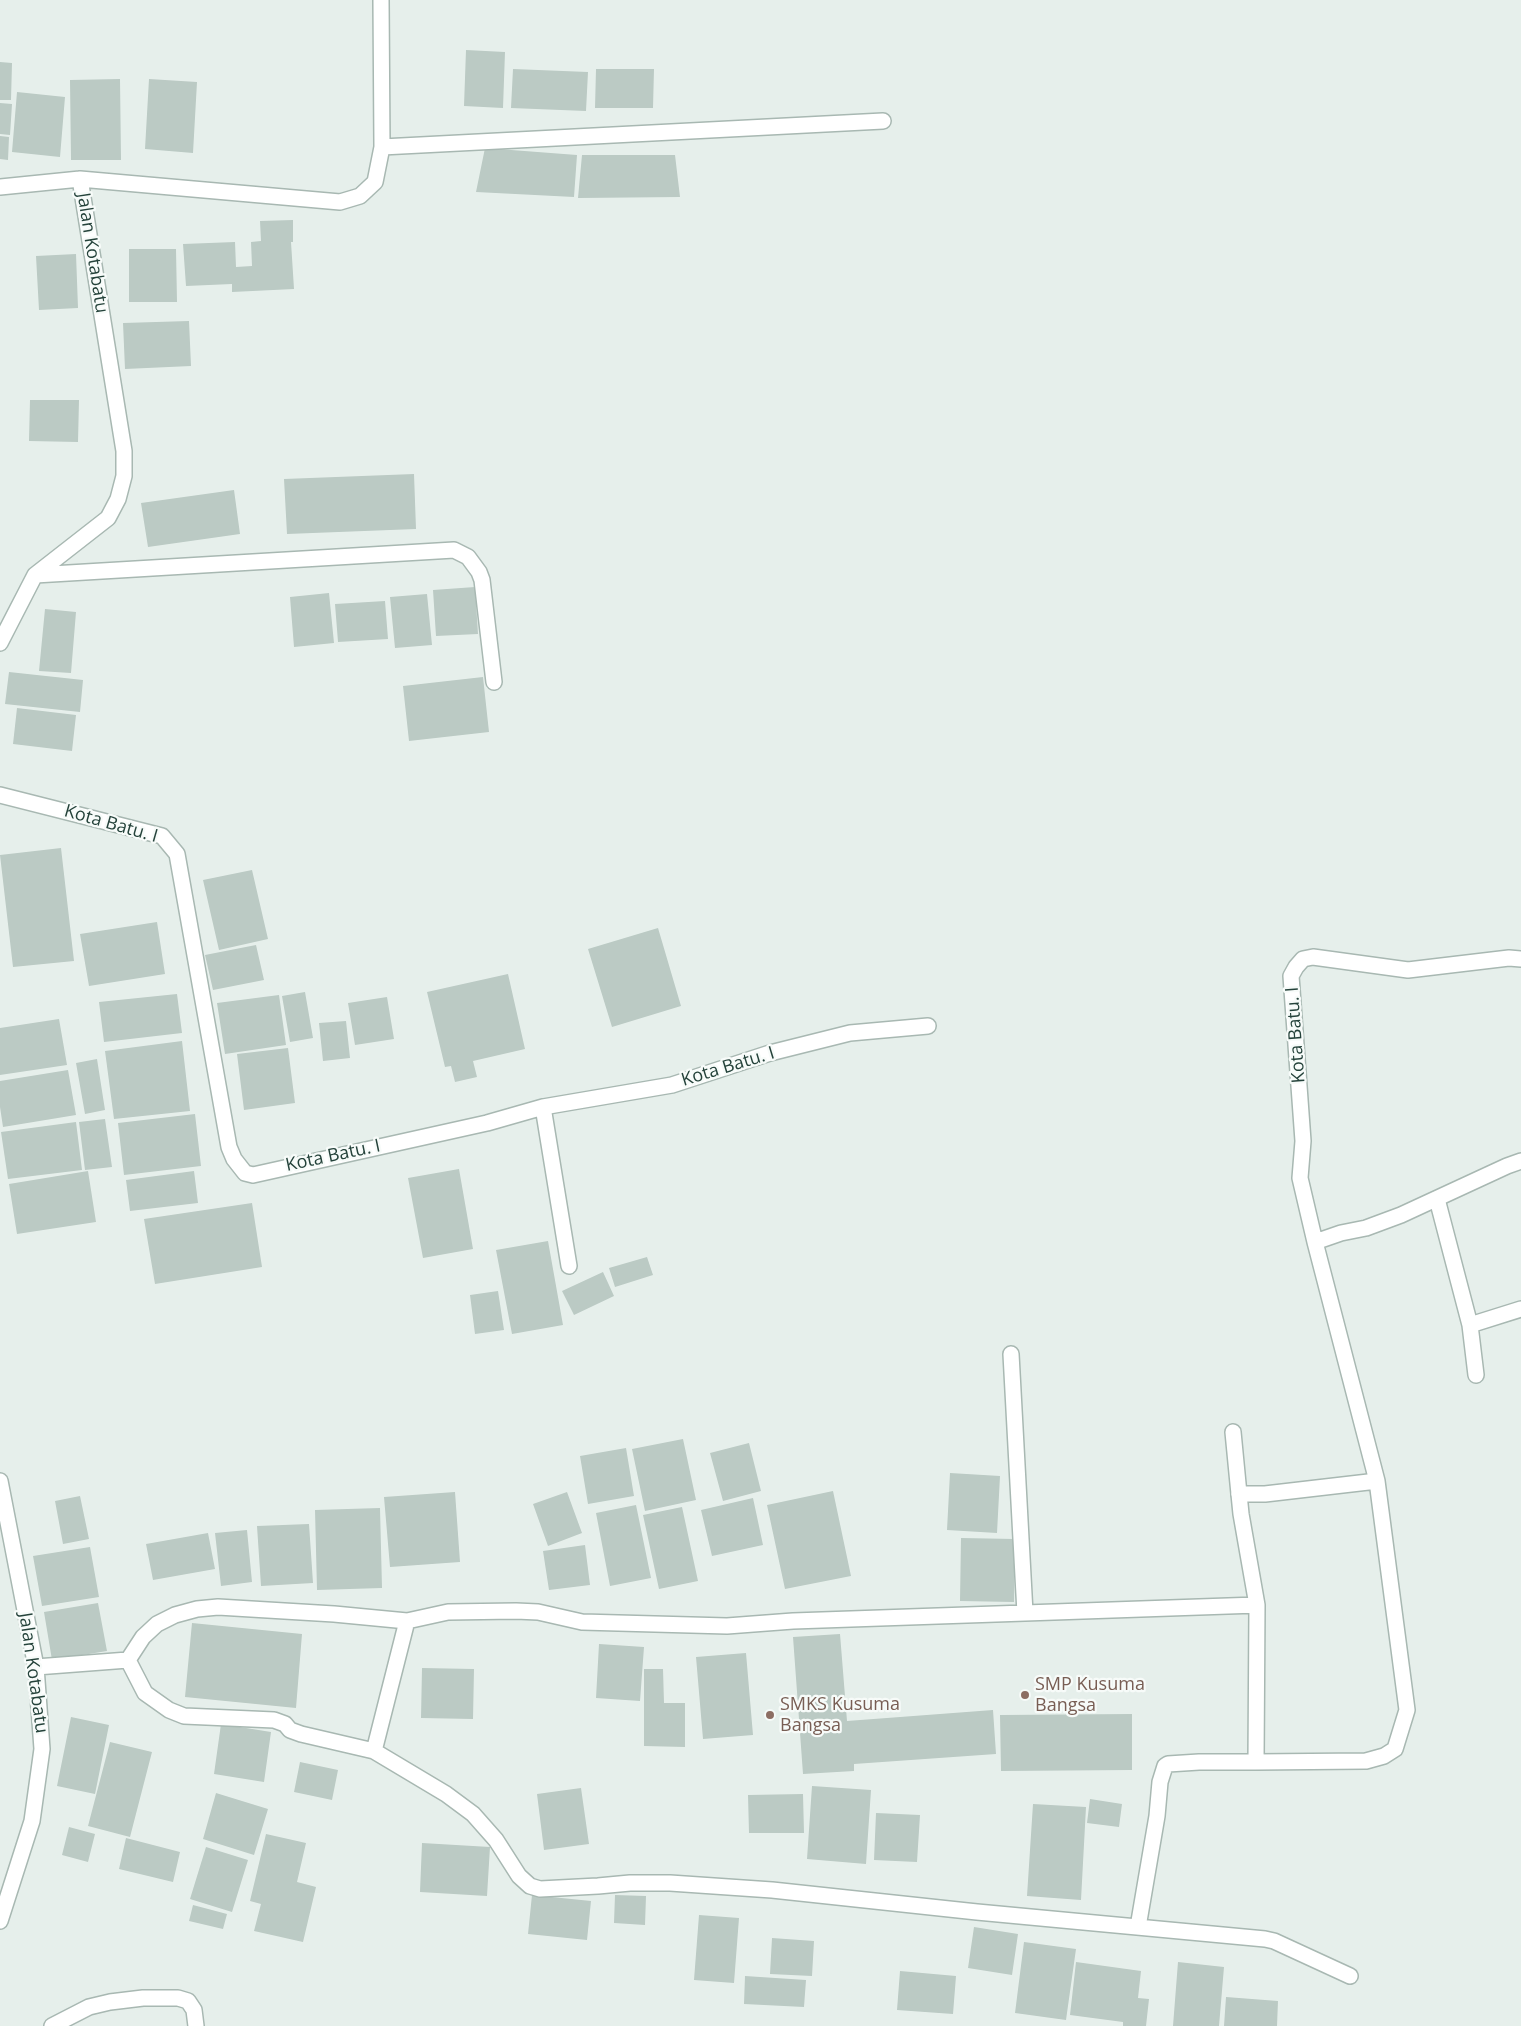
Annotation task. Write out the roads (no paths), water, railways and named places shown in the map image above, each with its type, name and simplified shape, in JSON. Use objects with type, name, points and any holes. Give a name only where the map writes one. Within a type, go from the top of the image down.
[{"type":"street","name":"Jalan Kotabatu","points":[[0,643],[36,575],[108,518],[118,498],[124,476],[124,451],[80,179],[340,202],[360,196],[374,182],[382,147],[381,0]]},
{"type":"street","points":[[382,147],[883,121]]},
{"type":"street","points":[[0,187],[80,179]]},
{"type":"street","points":[[36,575],[454,550],[468,557],[479,572],[482,580],[494,682]]},
{"type":"street","name":"Kota Batu. I","points":[[0,794],[162,836],[177,854],[229,1147],[234,1159],[245,1173],[253,1175],[468,1127],[544,1107],[672,1085],[770,1053],[850,1033],[928,1026]]},
{"type":"street","name":"Kota Batu. I","points":[[1256,1762],[1366,1761],[1384,1756],[1395,1749],[1407,1710],[1377,1481],[1300,1178],[1303,1140],[1291,976],[1296,967],[1304,960],[1313,957],[1408,970],[1508,958],[1521,959]]},
{"type":"street","points":[[544,1107],[569,1266]]},
{"type":"street","points":[[1315,1242],[1366,1228],[1437,1199],[1507,1166],[1521,1162]]},
{"type":"street","points":[[1437,1199],[1470,1325],[1476,1375]]},
{"type":"street","points":[[1470,1325],[1521,1310]]},
{"type":"street","points":[[1011,1354],[1025,1613]]},
{"type":"street","points":[[1138,1927],[1160,1782],[1165,1766],[1168,1764],[1199,1762],[1256,1762],[1257,1605],[1240,1514],[1234,1432]]},
{"type":"street","name":"Jalan Kotabatu","points":[[0,1481],[36,1667],[42,1749],[32,1821],[0,1921]]},
{"type":"street","points":[[1239,1494],[1265,1494],[1377,1481]]},
{"type":"street","points":[[128,1660],[143,1637],[156,1624],[175,1615],[197,1609],[228,1607],[407,1621],[448,1612],[489,1611],[538,1612],[582,1622],[727,1626],[793,1621],[1257,1605]]},
{"type":"street","points":[[374,1751],[407,1621]]},
{"type":"street","points":[[36,1667],[128,1660]]},
{"type":"street","points":[[128,1660],[145,1693],[169,1710],[184,1716],[274,1720],[285,1724],[290,1730],[301,1734],[374,1751],[446,1794],[473,1814],[496,1840],[520,1876],[530,1886],[540,1889],[640,1883],[772,1890],[1274,1941],[1350,1976]]},
{"type":"street","points":[[52,2026],[89,2007],[143,1998],[178,1998],[188,2001],[194,2010],[196,2026]]},
{"type":"place","name":"SMP Kusuma Bangsa","points":[[1025,1695]]},
{"type":"place","name":"SMKS Kusuma Bangsa","points":[[770,1715]]}]
